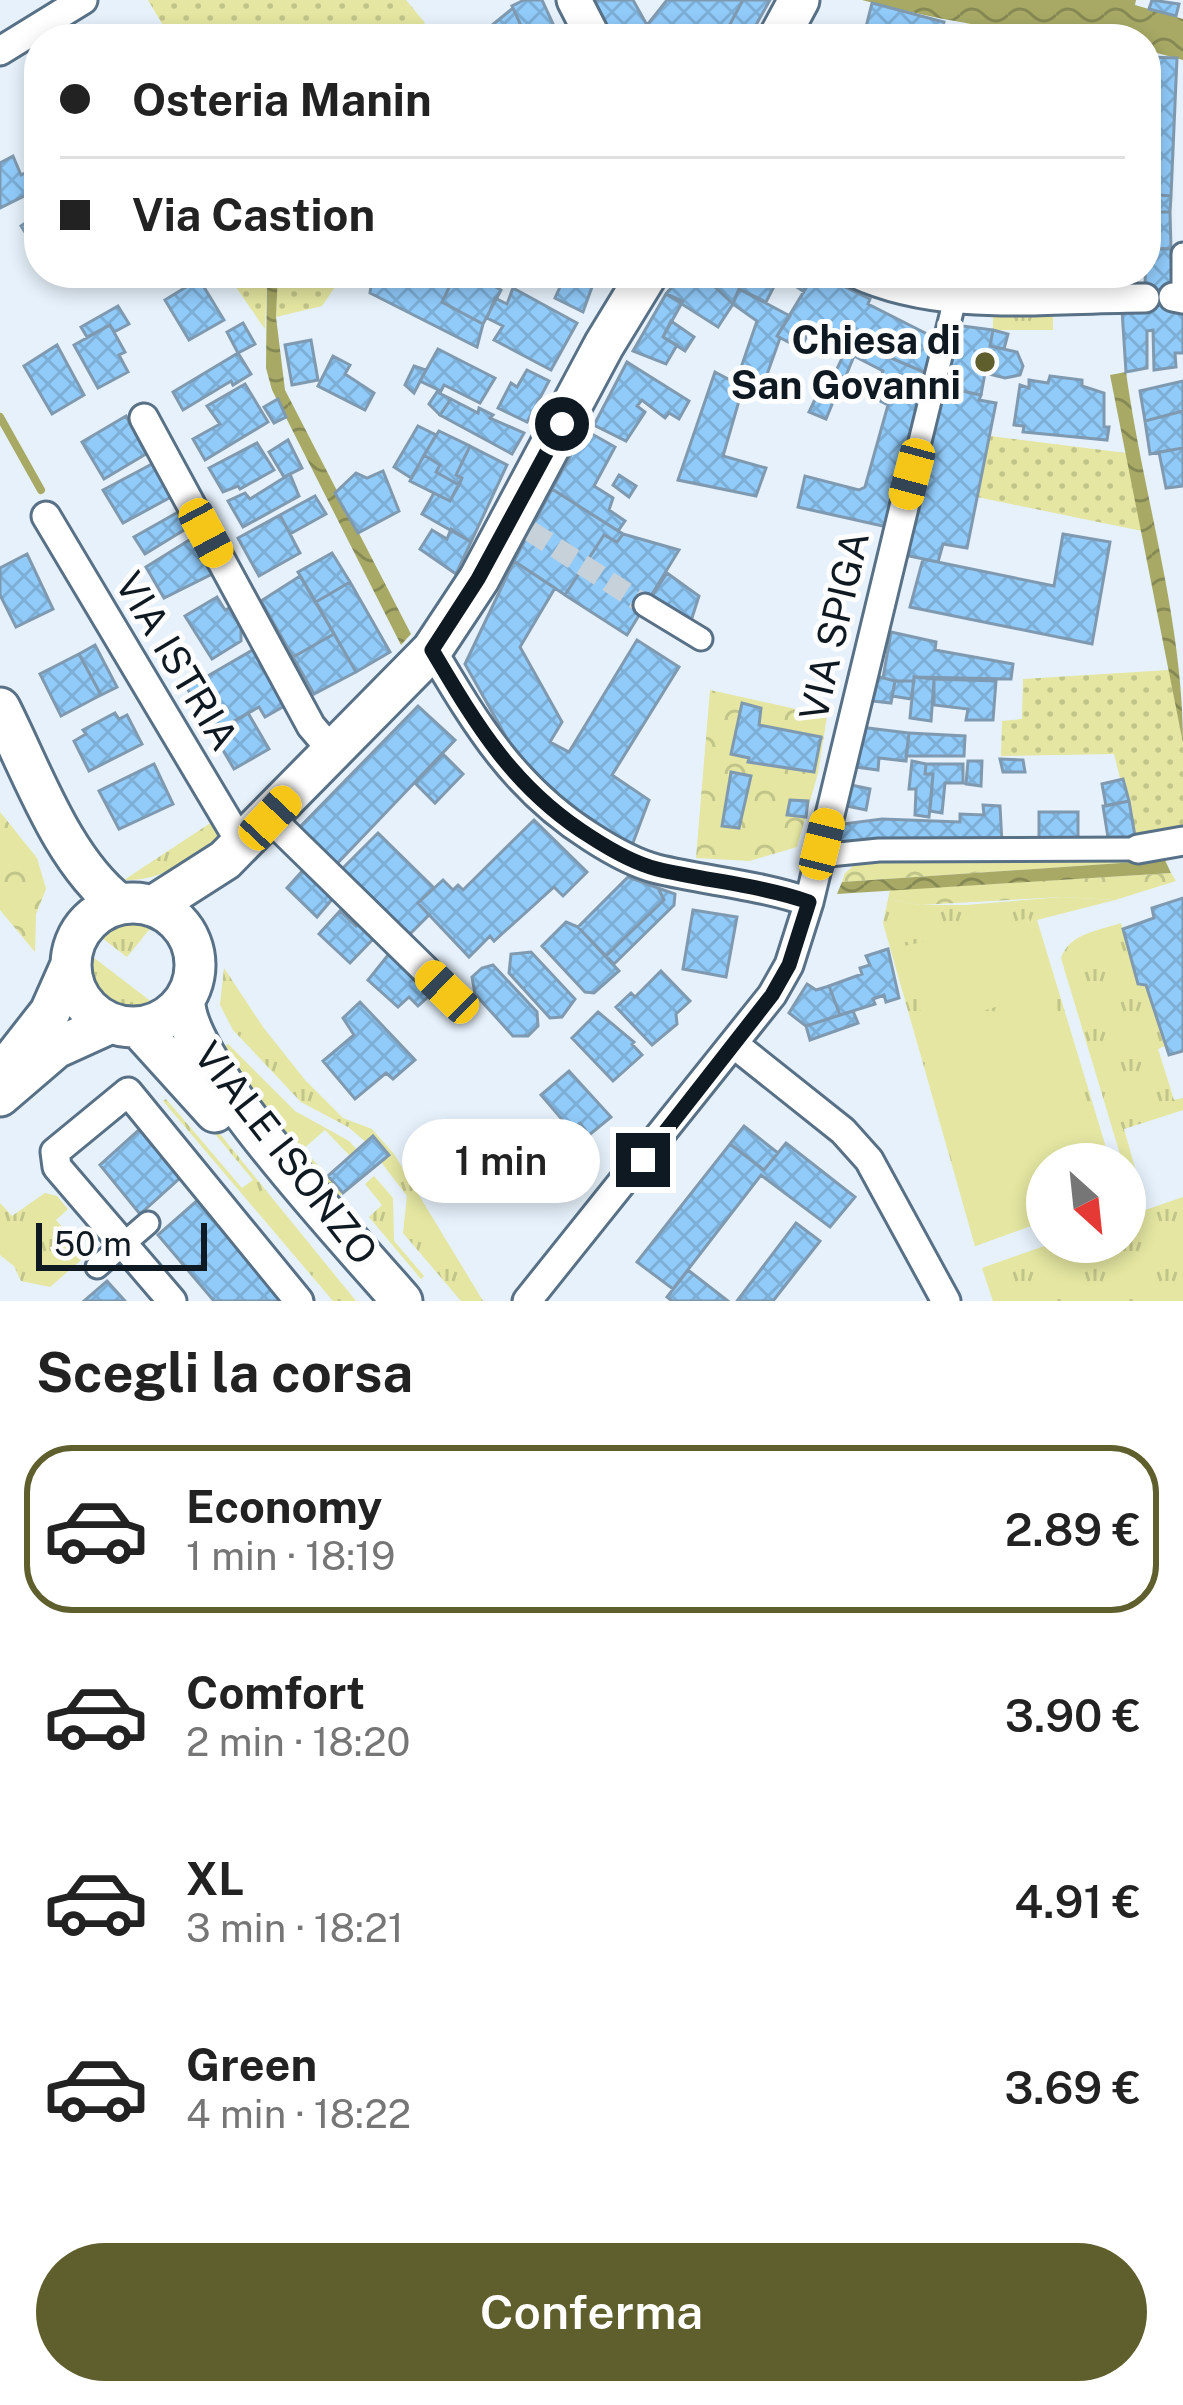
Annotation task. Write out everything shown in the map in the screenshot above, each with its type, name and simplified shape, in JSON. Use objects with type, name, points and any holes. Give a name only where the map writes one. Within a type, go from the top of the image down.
[{"type":"main road","points":[[189,937],[200,905],[246,841],[432,650],[478,579],[637,288]]},
{"type":"main road","points":[[0,708],[76,859],[99,890],[178,921],[189,937],[195,968],[185,999],[160,1021],[124,1025],[56,1048],[0,1096]]},
{"type":"main road","points":[[0,1076],[50,1012],[74,951],[103,910],[136,905],[246,841]]},
{"type":"main road","points":[[76,859],[80,882],[74,951],[82,1001],[124,1025]]},
{"type":"main road","name":"VIALE ISONZO","points":[[185,999],[184,1010],[202,1053],[230,1094],[395,1300]]},
{"type":"main road","name":"VIALE ISONZO","points":[[124,1025],[180,1070],[395,1300]]},
{"type":"street","points":[[44,24],[83,0]]},
{"type":"street","points":[[1180,297],[1183,254]]},
{"type":"street","points":[[895,288],[955,298],[1144,298]]},
{"type":"street","name":"VIA SPIGA","points":[[527,1301],[735,1045],[789,965],[809,902],[955,298]]},
{"type":"street","points":[[143,418],[311,726],[334,753]]},
{"type":"street","name":"VIA ISTRIA","points":[[46,517],[246,841],[447,992]]},
{"type":"street","points":[[645,605],[701,639]]},
{"type":"street","points":[[432,650],[507,768],[534,797],[576,828],[652,868],[782,892],[809,902]]},
{"type":"street","points":[[819,856],[879,850],[1138,849],[1183,841]]},
{"type":"street","points":[[735,1045],[843,1131],[869,1160],[946,1301]]},
{"type":"street","points":[[172,1301],[57,1167],[56,1152],[128,1091],[195,1184],[298,1301]]},
{"type":"street","points":[[97,1267],[148,1222]]},
{"type":"green space","points":[[148,0],[406,0],[425,23],[424,24],[162,24]]},
{"type":"green space","points":[[236,288],[266,288],[265,329]]},
{"type":"green space","points":[[277,288],[334,288],[322,306],[276,317]]},
{"type":"green space","points":[[993,313],[1053,313],[1053,330],[993,330]]},
{"type":"green space","points":[[990,436],[1126,453],[1142,531],[977,497]]},
{"type":"green space","points":[[1169,670],[1183,743],[1183,832],[1136,842],[1114,754],[1001,756],[1002,721],[1022,719],[1023,679]]},
{"type":"green space","points":[[710,690],[827,716],[818,773],[797,847],[749,861],[696,858]]},
{"type":"green space","points":[[0,812],[37,858],[46,889],[36,914],[35,952],[0,910]]},
{"type":"green space","points":[[212,822],[219,836],[186,860],[151,877],[124,880]]},
{"type":"green space","points":[[893,859],[1006,863],[1165,860],[842,882],[857,863]]},
{"type":"green space","points":[[1171,873],[1176,881],[1115,900],[1062,897],[920,905],[888,899],[890,890]]},
{"type":"green space","points":[[1062,897],[1115,900],[1037,920],[1105,1143],[1026,1143],[1026,1228],[975,1246],[883,923],[888,899],[966,905]]},
{"type":"green space","points":[[1029,918],[1049,991],[926,1028],[900,947]]},
{"type":"green space","points":[[136,922],[152,926],[127,957],[102,938],[91,952],[95,941],[111,928]]},
{"type":"green space","points":[[1121,923],[1138,983],[1146,985],[1165,1046],[1158,1049],[1174,1100],[1183,1098],[1183,1110],[1124,1129],[1128,1143],[1117,1143],[1061,958],[1071,943]]},
{"type":"green space","points":[[90,955],[157,1006],[132,1012],[112,1008],[97,995],[89,978]]},
{"type":"green space","points":[[224,968],[305,1080],[343,1118],[372,1129],[394,1154],[483,1301],[461,1301],[403,1233],[407,1196],[381,1162],[389,1154],[374,1137],[366,1142],[301,1102],[233,1030],[220,1005]]},
{"type":"green space","points":[[1053,995],[1099,1143],[1026,1143],[1026,1228],[975,1246],[918,1037]]},
{"type":"green space","points":[[228,1044],[295,1111],[357,1150],[350,1156],[325,1130],[303,1149],[343,1193],[333,1201],[408,1287],[331,1204],[218,1051]]},
{"type":"green space","points":[[180,1085],[356,1301],[333,1301],[163,1101],[242,1188],[253,1180],[177,1088]]},
{"type":"green space","points":[[374,1176],[393,1198],[394,1241],[424,1276],[421,1279],[369,1217],[382,1205],[365,1184]]},
{"type":"green space","points":[[45,1193],[57,1196],[68,1209],[56,1220],[87,1255],[50,1287],[21,1281],[14,1266],[0,1255],[0,1203],[12,1216]]},
{"type":"green space","points":[[1183,1197],[1183,1301],[993,1301],[982,1268],[1026,1253],[1026,1263],[1146,1263],[1146,1210]]},
{"type":"water","points":[[862,0],[1136,0],[1135,5],[1183,19],[1183,60],[1161,54],[1161,24],[973,24]]},
{"type":"water","points":[[267,288],[277,288],[285,390],[411,634],[401,645],[272,390],[266,368]]},
{"type":"water","points":[[1126,372],[1169,604],[1183,743],[1110,375]]},
{"type":"water","points":[[1165,860],[1171,873],[837,894],[842,882]]},
{"type":"building","points":[[542,0],[553,24],[520,24],[512,6]]},
{"type":"building","points":[[594,0],[633,0],[646,24],[606,24]]},
{"type":"building","points":[[667,0],[743,0],[730,24],[648,24]]},
{"type":"building","points":[[743,0],[770,0],[756,24],[730,24]]},
{"type":"building","points":[[1152,0],[1179,4],[1176,16],[1149,9]]},
{"type":"building","points":[[872,3],[944,22],[943,24],[867,24]]},
{"type":"building","points":[[513,8],[520,24],[493,24]]},
{"type":"building","points":[[1161,57],[1177,58],[1171,196],[1161,195]]},
{"type":"building","points":[[13,156],[24,174],[24,196],[0,208],[0,163]]},
{"type":"building","points":[[1161,195],[1171,196],[1170,212],[1161,212]]},
{"type":"building","points":[[1161,212],[1170,212],[1171,249],[1161,249]]},
{"type":"building","points":[[1161,249],[1171,249],[1173,308],[1183,307],[1183,353],[1175,353],[1176,367],[1154,370],[1153,330],[1147,331],[1147,368],[1126,372],[1122,310],[1145,288],[1161,288]]},
{"type":"building","points":[[184,288],[204,288],[224,320],[189,340],[165,300]]},
{"type":"building","points":[[371,288],[449,288],[442,302],[483,324],[477,347],[370,293]]},
{"type":"building","points":[[449,288],[501,290],[483,324],[442,302]]},
{"type":"building","points":[[513,288],[577,323],[551,370],[494,340],[503,326],[487,318],[495,298],[507,304]]},
{"type":"building","points":[[560,288],[592,288],[583,312],[555,298]]},
{"type":"building","points":[[671,288],[716,288],[733,304],[718,327],[666,294]]},
{"type":"building","points":[[716,288],[739,288],[733,304]]},
{"type":"building","points":[[739,288],[773,288],[766,302]]},
{"type":"building","points":[[806,288],[847,288],[935,338],[926,373],[861,345],[854,356],[808,333],[801,349],[777,336]]},
{"type":"building","points":[[739,289],[790,316],[777,336],[760,394],[735,385],[757,321],[733,304]]},
{"type":"building","points":[[666,294],[683,301],[663,337],[677,345],[666,364],[633,351]]},
{"type":"building","points":[[118,306],[129,324],[114,332],[110,325],[87,337],[81,327]]},
{"type":"building","points":[[671,321],[694,337],[685,351],[663,337]]},
{"type":"building","points":[[243,323],[255,344],[238,353],[227,332]]},
{"type":"building","points":[[110,325],[125,352],[119,355],[128,372],[98,388],[74,345]]},
{"type":"building","name":"Chiesa di San Govanni","points":[[955,325],[993,330],[990,346],[1017,352],[1023,366],[1020,375],[1005,378],[985,373],[981,395],[943,387]]},
{"type":"building","points":[[993,330],[1008,334],[1004,349],[990,346]]},
{"type":"building","points":[[311,340],[318,380],[292,385],[285,345]]},
{"type":"building","points":[[57,345],[84,395],[52,414],[24,366]]},
{"type":"building","points":[[861,345],[926,373],[887,527],[798,507],[805,476],[859,490],[865,487],[888,405],[874,398],[883,371],[854,356]]},
{"type":"building","points":[[438,349],[495,378],[480,403],[444,385],[441,391],[420,381]]},
{"type":"building","points":[[845,352],[854,356],[845,378],[835,373]]},
{"type":"building","points":[[238,353],[251,374],[183,410],[173,392]]},
{"type":"building","points":[[333,356],[350,365],[345,374],[374,393],[365,410],[318,386]]},
{"type":"building","points":[[627,362],[689,401],[679,419],[669,413],[665,418],[642,400],[637,406],[645,412],[626,441],[594,425]]},
{"type":"building","points":[[414,366],[426,370],[414,393],[405,385]]},
{"type":"building","points":[[527,370],[549,381],[527,422],[498,408],[511,383],[517,387]]},
{"type":"building","points":[[715,372],[743,387],[723,456],[766,468],[756,496],[678,480]]},
{"type":"building","points":[[1050,376],[1082,380],[1082,386],[1104,393],[1107,440],[1023,432],[1024,426],[1014,425],[1020,385],[1029,388],[1029,380],[1048,383]]},
{"type":"building","points":[[1183,381],[1183,411],[1145,421],[1140,391]]},
{"type":"building","points":[[245,384],[268,422],[205,460],[193,439],[220,424],[207,406]]},
{"type":"building","points":[[943,387],[996,403],[967,548],[943,544],[938,562],[905,555]]},
{"type":"building","points":[[819,391],[835,397],[826,419],[809,412]]},
{"type":"building","points":[[437,392],[451,399],[440,415],[429,404]]},
{"type":"building","points":[[278,399],[286,417],[274,423],[264,407]]},
{"type":"building","points":[[451,399],[478,413],[479,408],[524,433],[512,454],[440,415]]},
{"type":"building","points":[[1183,411],[1183,448],[1150,454],[1145,421]]},
{"type":"building","points":[[126,416],[146,454],[104,479],[82,442]]},
{"type":"building","points":[[418,426],[436,435],[411,478],[394,467]]},
{"type":"building","points":[[585,430],[615,447],[594,486],[613,498],[609,510],[625,521],[618,531],[552,489]]},
{"type":"building","points":[[439,431],[470,446],[456,475],[462,478],[459,485],[436,472],[440,465],[424,455]]},
{"type":"building","points":[[288,440],[302,468],[284,477],[269,452]]},
{"type":"building","points":[[257,443],[274,470],[240,489],[223,492],[209,468]]},
{"type":"building","points":[[470,446],[507,465],[471,542],[422,514],[434,493],[450,501]]},
{"type":"building","points":[[1183,448],[1183,486],[1166,488],[1159,452]]},
{"type":"building","points":[[424,455],[440,465],[436,472],[459,485],[450,501],[410,481]]},
{"type":"building","points":[[152,464],[171,497],[123,523],[103,490]]},
{"type":"building","points":[[383,471],[399,511],[358,533],[335,493],[356,473],[367,478]]},
{"type":"building","points":[[290,474],[299,496],[243,527],[228,501],[245,493],[250,499]]},
{"type":"building","points":[[619,475],[636,486],[629,497],[613,485]]},
{"type":"building","points":[[552,489],[623,534],[617,542],[604,535],[565,595],[514,561]]},
{"type":"building","points":[[315,496],[326,514],[290,534],[280,515]]},
{"type":"building","points":[[180,511],[189,527],[145,554],[134,537]]},
{"type":"building","points":[[280,515],[300,553],[259,576],[238,538]]},
{"type":"building","points":[[451,529],[471,542],[456,574],[420,549],[432,530],[447,539]]},
{"type":"building","points":[[623,534],[679,550],[627,635],[565,595],[604,535],[617,542]]},
{"type":"building","points":[[1063,534],[1110,542],[1092,644],[910,607],[923,559],[1054,586]]},
{"type":"building","points":[[194,537],[214,573],[164,598],[146,567]]},
{"type":"building","points":[[332,553],[350,582],[316,602],[298,572]]},
{"type":"building","points":[[27,554],[53,609],[16,627],[0,595],[0,568]]},
{"type":"building","points":[[514,561],[555,588],[520,647],[562,722],[550,742],[569,752],[637,640],[679,667],[612,775],[649,800],[631,848],[557,803],[527,774],[465,664]]},
{"type":"building","points":[[667,573],[699,596],[690,624],[650,599]]},
{"type":"building","points":[[300,576],[334,634],[293,657],[261,601]]},
{"type":"building","points":[[350,582],[390,652],[356,672],[316,602]]},
{"type":"building","points":[[217,597],[225,610],[230,608],[241,629],[241,641],[212,659],[185,616]]},
{"type":"building","points":[[891,632],[936,642],[935,650],[1013,664],[1011,679],[883,678]]},
{"type":"building","points":[[334,634],[356,672],[314,694],[293,657]]},
{"type":"building","points":[[95,645],[117,687],[101,695],[79,654]]},
{"type":"building","points":[[256,648],[288,704],[265,717],[259,707],[213,733],[187,688]]},
{"type":"building","points":[[79,654],[101,695],[61,716],[40,674]]},
{"type":"building","points":[[876,676],[895,681],[891,703],[872,701]]},
{"type":"building","points":[[914,677],[934,679],[931,721],[910,718]]},
{"type":"building","points":[[934,679],[996,681],[993,720],[966,720],[968,709],[934,705]]},
{"type":"building","points":[[895,681],[914,681],[911,699],[892,696]]},
{"type":"building","points":[[742,703],[761,708],[759,725],[821,737],[814,772],[748,762],[749,758],[731,754]]},
{"type":"building","points":[[418,706],[455,740],[334,867],[296,831]]},
{"type":"building","points":[[115,713],[119,719],[127,715],[142,744],[89,771],[74,741],[86,734],[83,730]]},
{"type":"building","points":[[248,713],[269,749],[234,769],[213,733]]},
{"type":"building","points":[[860,727],[909,733],[906,761],[879,758],[878,770],[855,767]]},
{"type":"building","points":[[909,733],[965,736],[964,756],[906,756]]},
{"type":"building","points":[[443,754],[463,774],[435,803],[415,783]]},
{"type":"building","points":[[1000,759],[1023,760],[1025,772],[1003,772]]},
{"type":"building","points":[[912,761],[926,764],[925,774],[933,774],[929,817],[915,815],[916,789],[909,789]]},
{"type":"building","points":[[968,761],[982,761],[981,786],[966,784]]},
{"type":"building","points":[[154,764],[173,804],[119,829],[99,791]]},
{"type":"building","points":[[926,764],[963,764],[963,783],[945,783],[942,813],[930,811],[933,774],[925,774]]},
{"type":"building","points":[[731,772],[751,776],[739,828],[722,826]]},
{"type":"building","points":[[1123,779],[1129,801],[1106,806],[1102,784]]},
{"type":"building","points":[[851,785],[870,789],[866,810],[847,806]]},
{"type":"building","points":[[790,800],[808,801],[806,817],[787,815]]},
{"type":"building","points":[[1129,801],[1136,842],[1109,844],[1103,806]]},
{"type":"building","points":[[983,805],[1000,806],[1002,843],[838,844],[843,824],[882,819],[960,822],[960,814],[984,815]]},
{"type":"building","points":[[1039,812],[1078,812],[1078,840],[1039,844]]},
{"type":"building","points":[[534,820],[587,872],[563,896],[554,887],[469,957],[418,903],[443,880],[453,890],[458,885],[463,890]]},
{"type":"building","points":[[378,833],[434,888],[418,903],[429,915],[403,941],[336,875]]},
{"type":"building","points":[[305,868],[334,897],[317,917],[287,888]]},
{"type":"building","points":[[628,877],[658,888],[664,900],[606,956],[578,927]]},
{"type":"building","points":[[658,888],[675,894],[674,905],[614,964],[606,956],[664,900]]},
{"type":"building","points":[[1183,898],[1183,1051],[1169,1055],[1146,985],[1138,984],[1123,929],[1154,918],[1152,908]]},
{"type":"building","points":[[693,910],[737,917],[726,977],[683,969]]},
{"type":"building","points":[[340,911],[376,936],[350,963],[319,934]]},
{"type":"building","points":[[566,922],[578,927],[619,971],[594,993],[585,992],[542,946]]},
{"type":"building","points":[[888,949],[899,998],[886,1002],[884,995],[873,999],[875,1004],[840,1015],[829,986],[862,974],[860,968],[870,965],[866,956]]},
{"type":"building","points":[[531,952],[575,999],[562,1017],[550,1018],[509,973],[511,954]]},
{"type":"building","points":[[389,954],[430,995],[418,1006],[409,997],[398,1007],[368,980]]},
{"type":"building","points":[[493,965],[537,1012],[538,1026],[528,1036],[513,1036],[475,994],[472,977]]},
{"type":"building","points":[[661,971],[690,1001],[676,1014],[677,1024],[652,1045],[616,1007],[631,993],[635,997]]},
{"type":"building","points":[[807,984],[816,990],[829,986],[840,1015],[806,1026],[789,1013]]},
{"type":"building","points":[[360,1002],[415,1060],[393,1079],[386,1073],[355,1099],[323,1061],[354,1035],[343,1018]]},
{"type":"building","points":[[853,1011],[858,1023],[810,1040],[806,1026]]},
{"type":"building","points":[[598,1012],[634,1042],[642,1055],[613,1081],[572,1038]]},
{"type":"building","points":[[569,1071],[611,1117],[589,1135],[580,1123],[571,1130],[541,1095]]},
{"type":"building","points":[[525,1124],[541,1142],[523,1158],[508,1138]]},
{"type":"building","points":[[744,1126],[778,1153],[764,1170],[730,1144]]},
{"type":"building","points":[[140,1129],[181,1177],[140,1214],[100,1165]]},
{"type":"building","points":[[373,1136],[389,1155],[343,1193],[328,1176]]},
{"type":"building","points":[[557,1139],[579,1167],[546,1197],[524,1168]]},
{"type":"building","points":[[786,1143],[855,1197],[830,1227],[761,1175],[673,1289],[637,1262],[730,1144],[764,1170]]},
{"type":"building","points":[[199,1199],[284,1301],[214,1301],[158,1235]]},
{"type":"building","points":[[796,1223],[820,1241],[773,1301],[737,1301]]},
{"type":"building","points":[[688,1270],[728,1301],[672,1301],[667,1297]]},
{"type":"building","points":[[107,1281],[125,1301],[84,1301]]},
{"type":"waterway","points":[[0,417],[41,490]]},
{"type":"tunnel","points":[[530,531],[645,605]]},
{"type":"place","name":"Chiesa di San Govanni","points":[[985,362]]},
{"type":"route","points":[[562,424],[478,579],[432,650],[507,768],[534,797],[576,828],[652,868],[782,892],[809,902],[800,938],[772,995],[643,1160]]}]
